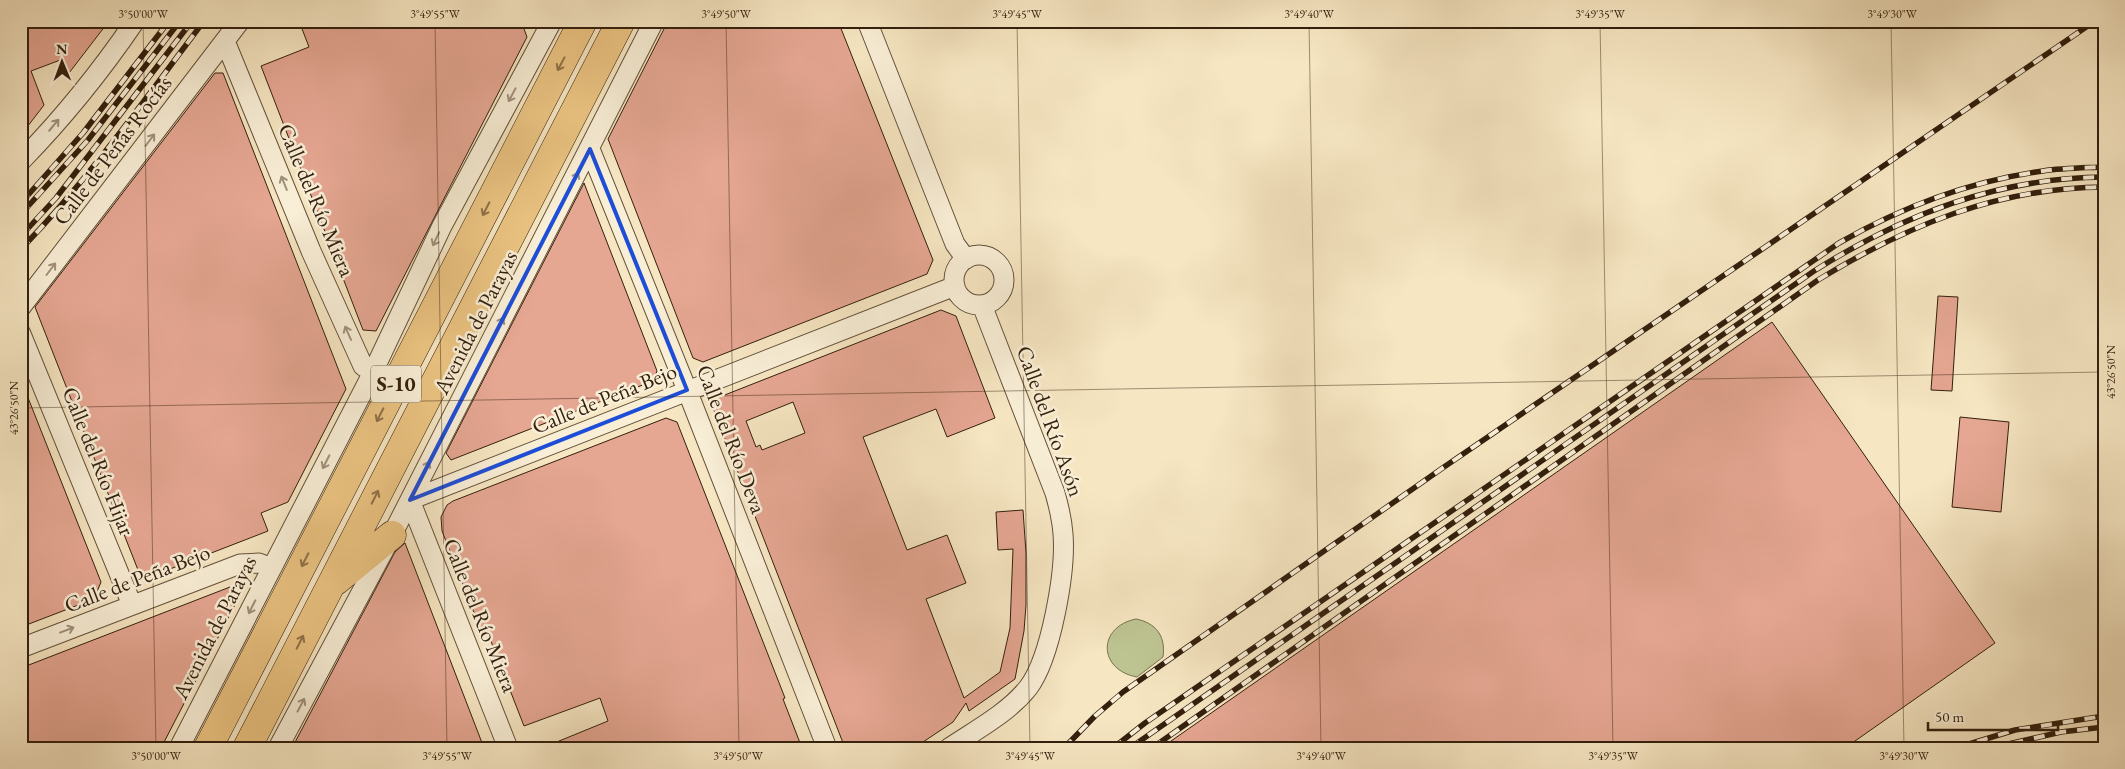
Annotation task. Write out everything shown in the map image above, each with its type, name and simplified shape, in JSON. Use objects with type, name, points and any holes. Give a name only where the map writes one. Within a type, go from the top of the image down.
[{"type":"highway","name":"S-10","points":[[208,748],[583,21]]},
{"type":"highway","name":"S-10","points":[[247,748],[621,21]]},
{"type":"highway","points":[[328,588],[392,535]]},
{"type":"street","points":[[21,161],[45,136],[110,57],[135,21]]},
{"type":"street","name":"Calle de Peñas Rocías","points":[[21,307],[240,21]]},
{"type":"street","name":"Avenida de Parayas","points":[[278,748],[392,535],[654,21]]},
{"type":"street","points":[[867,21],[955,244],[966,259]]},
{"type":"street","name":"Avenida de Parayas","points":[[179,748],[373,372],[442,226],[549,23]]},
{"type":"street","name":"Calle del Río Miera","points":[[225,41],[331,295],[363,366],[373,372]]},
{"type":"street","name":"Calle del Río Deva","points":[[590,148],[827,748]]},
{"type":"street","points":[[978,255],[988,256],[996,261],[1001,268],[1004,278],[1002,290],[990,302],[982,305],[968,302],[961,297],[955,286],[956,269],[966,259],[978,255]]},
{"type":"street","name":"Calle de Peña Bejo","points":[[410,500],[955,286]]},
{"type":"street","name":"Calle del Río Asón","points":[[949,748],[1014,703],[1029,686],[1039,669],[1048,641],[1059,592],[1064,557],[1061,517],[1055,493],[982,305]]},
{"type":"street","name":"Calle del Río Hijar","points":[[21,334],[132,605]]},
{"type":"street","name":"Calle del Río Miera","points":[[410,500],[508,748]]},
{"type":"street","name":"Calle de Peña Bejo","points":[[21,648],[240,564],[259,563],[272,568]]},
{"type":"highlighted area","points":[[590,149],[687,390],[410,500]]},
{"type":"green space","points":[[1136,619],[1154,627],[1161,637],[1164,650],[1163,657],[1137,677],[1124,673],[1115,666],[1109,658],[1107,648],[1114,630]]},
{"type":"building","points":[[21,21],[109,21],[69,73],[63,59],[31,71],[44,105],[21,135]]},
{"type":"building","points":[[299,21],[521,21],[527,37],[376,331],[363,330],[261,66],[309,47]]},
{"type":"building","points":[[668,21],[838,21],[933,260],[927,274],[703,362],[693,358],[608,139]]},
{"type":"building","points":[[215,73],[223,73],[346,389],[288,502],[261,513],[268,531],[152,576],[138,570],[35,307]]},
{"type":"building","points":[[584,183],[657,371],[653,381],[451,460],[446,453]]},
{"type":"building","points":[[1938,296],[1958,297],[1952,391],[1931,390]]},
{"type":"building","points":[[941,310],[956,316],[995,418],[947,437],[936,409],[863,437],[907,550],[947,535],[966,583],[926,599],[964,698],[1000,672],[1010,628],[1013,549],[998,550],[996,512],[1023,510],[1026,553],[1026,605],[1024,631],[1015,679],[969,711],[966,703],[953,722],[914,748],[845,748],[713,408],[717,398]],"holes":[[[793,402],[805,433],[762,450],[760,445],[756,447],[746,421]]]},
{"type":"building","points":[[1772,322],[1995,643],[1845,748],[1161,748]]},
{"type":"building","points":[[21,380],[101,582],[94,599],[21,627]]},
{"type":"building","points":[[1960,417],[2009,422],[2001,512],[1952,507]]},
{"type":"building","points":[[666,418],[677,422],[785,698],[783,699],[802,748],[542,748],[608,721],[600,698],[524,726],[485,626],[480,628],[442,531],[441,517],[447,505],[453,501]]},
{"type":"building","points":[[405,543],[484,748],[292,748],[395,552]]},
{"type":"building","points":[[230,587],[239,597],[161,748],[21,748],[21,668]]},
{"type":"railway","points":[[21,203],[83,133],[169,21]]},
{"type":"railway","points":[[21,214],[88,140],[180,21]]},
{"type":"railway","points":[[21,236],[56,198],[192,21]]},
{"type":"railway","points":[[21,249],[93,167],[204,21]]},
{"type":"railway","points":[[1064,748],[1095,716],[1123,692],[1444,467],[2095,21]]},
{"type":"railway","points":[[1113,748],[1145,723],[1839,243],[1912,207],[1989,181],[2043,171],[2104,167]]},
{"type":"railway","points":[[1130,748],[1814,271],[1848,251],[1916,217],[1988,192],[2064,179],[2104,177]]},
{"type":"railway","points":[[1152,748],[1818,280],[1886,242],[1955,213],[1990,202],[2027,194],[2065,189],[2104,187]]},
{"type":"railway","points":[[1956,748],[2015,730],[2104,716]]},
{"type":"railway","points":[[1991,748],[2061,732],[2104,727]]}]
